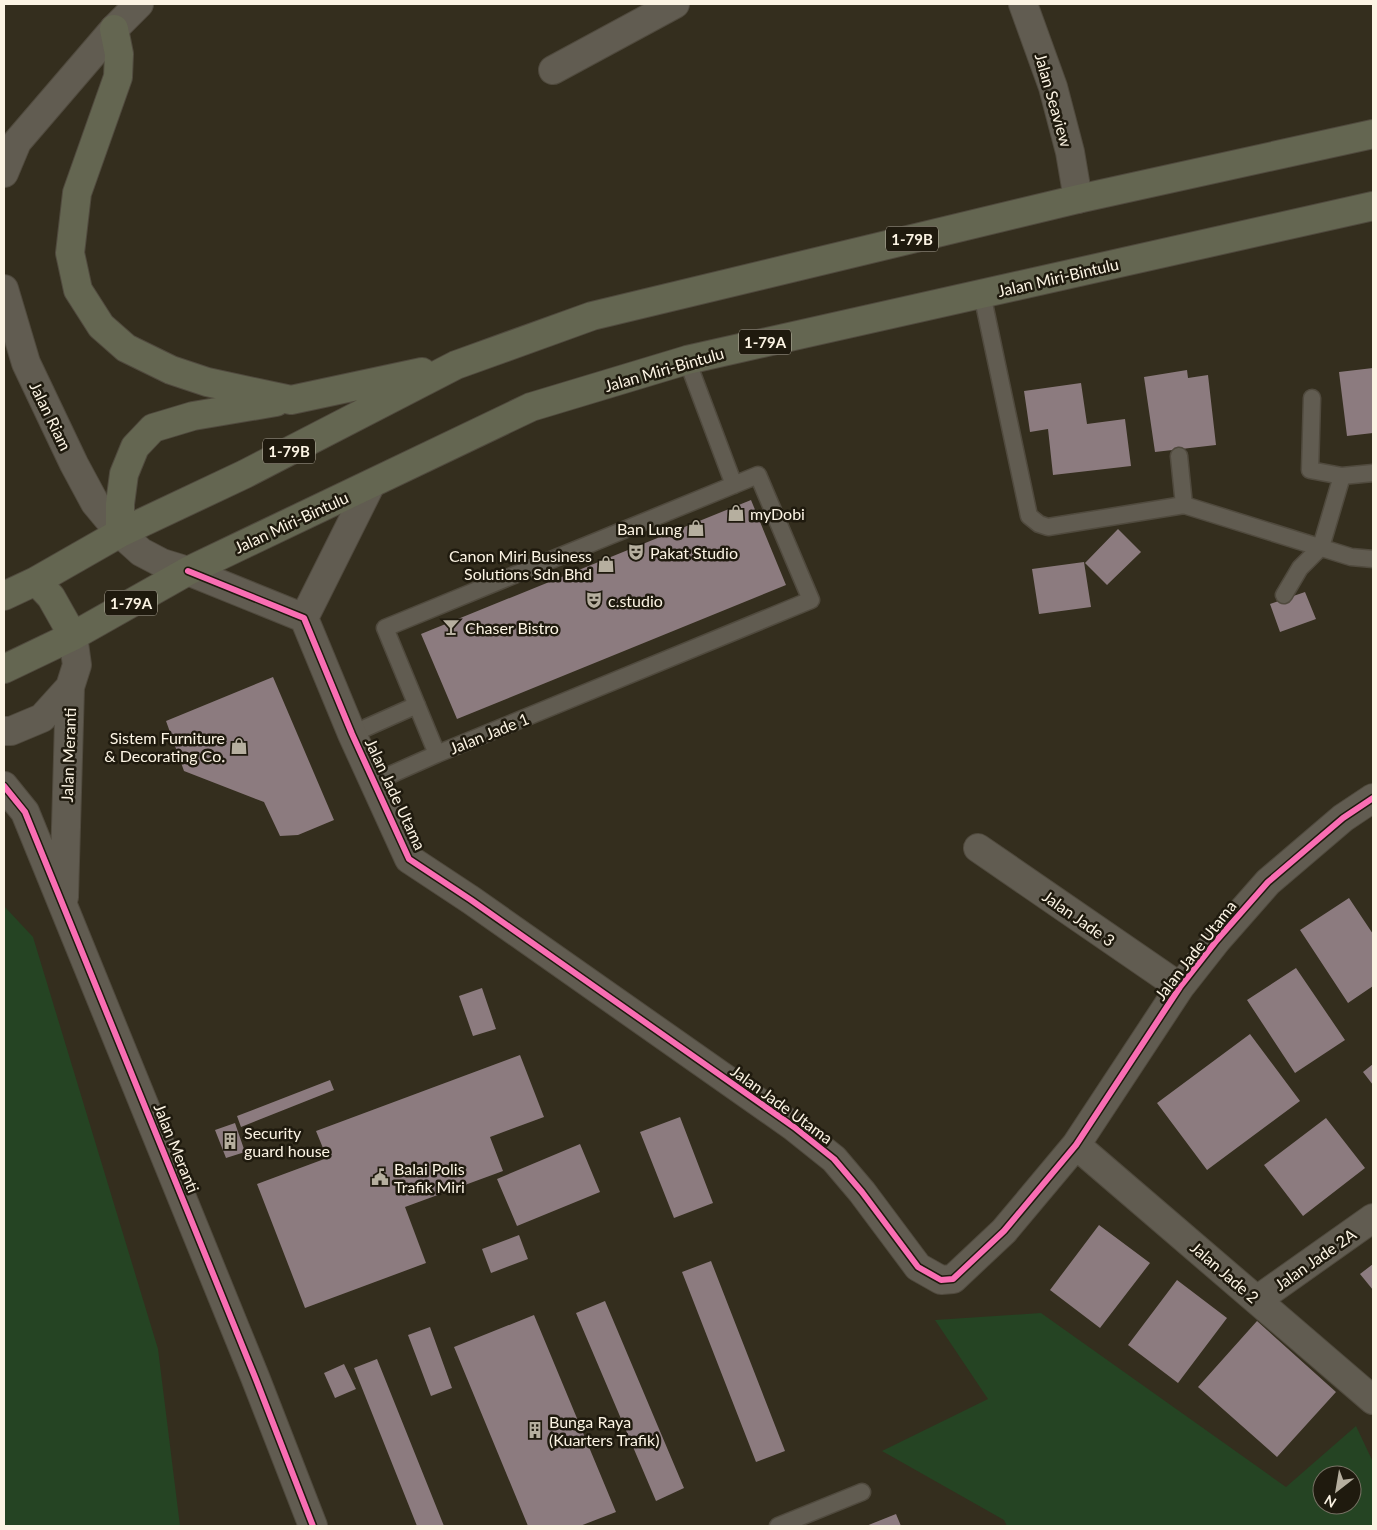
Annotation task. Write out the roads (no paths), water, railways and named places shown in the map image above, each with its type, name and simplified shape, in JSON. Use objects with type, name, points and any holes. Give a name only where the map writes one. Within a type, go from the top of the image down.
[{"type":"highway","points":[[114,29],[119,54],[118,77],[78,194],[70,253],[78,290],[101,326],[126,348],[171,370],[207,382],[291,400]]},
{"type":"highway","name":"1-79B","points":[[4,596],[36,581],[120,533],[245,474],[456,365],[592,316],[1078,198],[1373,134]]},
{"type":"highway","name":"Jalan Miri-Bintulu","points":[[4,670],[73,636],[188,571],[531,407],[687,360],[1373,206]]},
{"type":"highway","points":[[120,533],[124,474],[135,447],[153,428],[193,416],[291,400],[456,365]]},
{"type":"highway","points":[[36,581],[51,597],[73,636]]},
{"type":"street","points":[[552,70],[675,4]]},
{"type":"street","name":"Jalan Seaview","points":[[1023,4],[1053,88],[1070,152],[1078,198]]},
{"type":"street","points":[[4,172],[18,142],[136,5]]},
{"type":"street","name":"Jalan Riam","points":[[4,289],[26,363],[78,472],[96,503],[120,533],[141,552],[188,571]]},
{"type":"street","points":[[188,571],[304,618],[371,484]]},
{"type":"street","name":"Jalan Jade Utama","points":[[304,618],[352,734],[409,859],[471,900],[794,1127],[834,1159],[862,1192],[918,1268],[941,1280],[953,1279],[1004,1231],[1076,1145],[1180,987],[1217,940],[1268,882],[1343,818],[1373,798]]},
{"type":"street","name":"Jalan Meranti","points":[[64,906],[70,687],[77,665],[73,636]]},
{"type":"street","points":[[4,731],[11,731],[42,718],[70,687]]},
{"type":"street","name":"Jalan Meranti","points":[[4,786],[25,812],[255,1377],[313,1526]]},
{"type":"street","name":"Jalan Jade 3","points":[[978,848],[1180,987]]},
{"type":"street","name":"Jalan Jade 2","points":[[1076,1145],[1373,1400]]},
{"type":"street","name":"Jalan Jade 2A","points":[[1257,1300],[1373,1218]]},
{"type":"lane","points":[[982,294],[1029,516],[1039,524],[1048,527],[1184,505],[1194,506],[1352,557],[1373,559]]},
{"type":"lane","points":[[687,360],[734,485]]},
{"type":"lane","points":[[1312,398],[1310,470],[1342,476],[1373,473]]},
{"type":"lane","points":[[1179,456],[1184,505]]},
{"type":"lane","name":"Jalan Jade 1","points":[[758,475],[811,600],[437,754],[418,706],[385,628],[758,475]]},
{"type":"lane","points":[[1284,596],[1300,568],[1320,547],[1342,476]]},
{"type":"lane","points":[[352,734],[418,706]]},
{"type":"lane","points":[[374,782],[437,754]]},
{"type":"lane","points":[[778,1526],[862,1492]]},
{"type":"place","name":"myDobi","points":[[736,513]]},
{"type":"place","name":"Ban Lung","points":[[696,528]]},
{"type":"place","name":"Pakat Studio","points":[[636,552]]},
{"type":"place","name":"Canon Miri Business Solutions Sdn Bhd","points":[[606,564]]},
{"type":"place","name":"c.studio","points":[[594,600]]},
{"type":"place","name":"Chaser Bistro","points":[[451,627]]},
{"type":"place","name":"Sistem Furniture & Decorating Co.","points":[[239,746]]},
{"type":"place","name":"Security guard house","points":[[230,1141]]},
{"type":"place","name":"Balai Polis Trafik Miri","points":[[380,1177]]},
{"type":"place","name":"Bunga Raya (Kuarters Trafik)","points":[[535,1430]]}]
